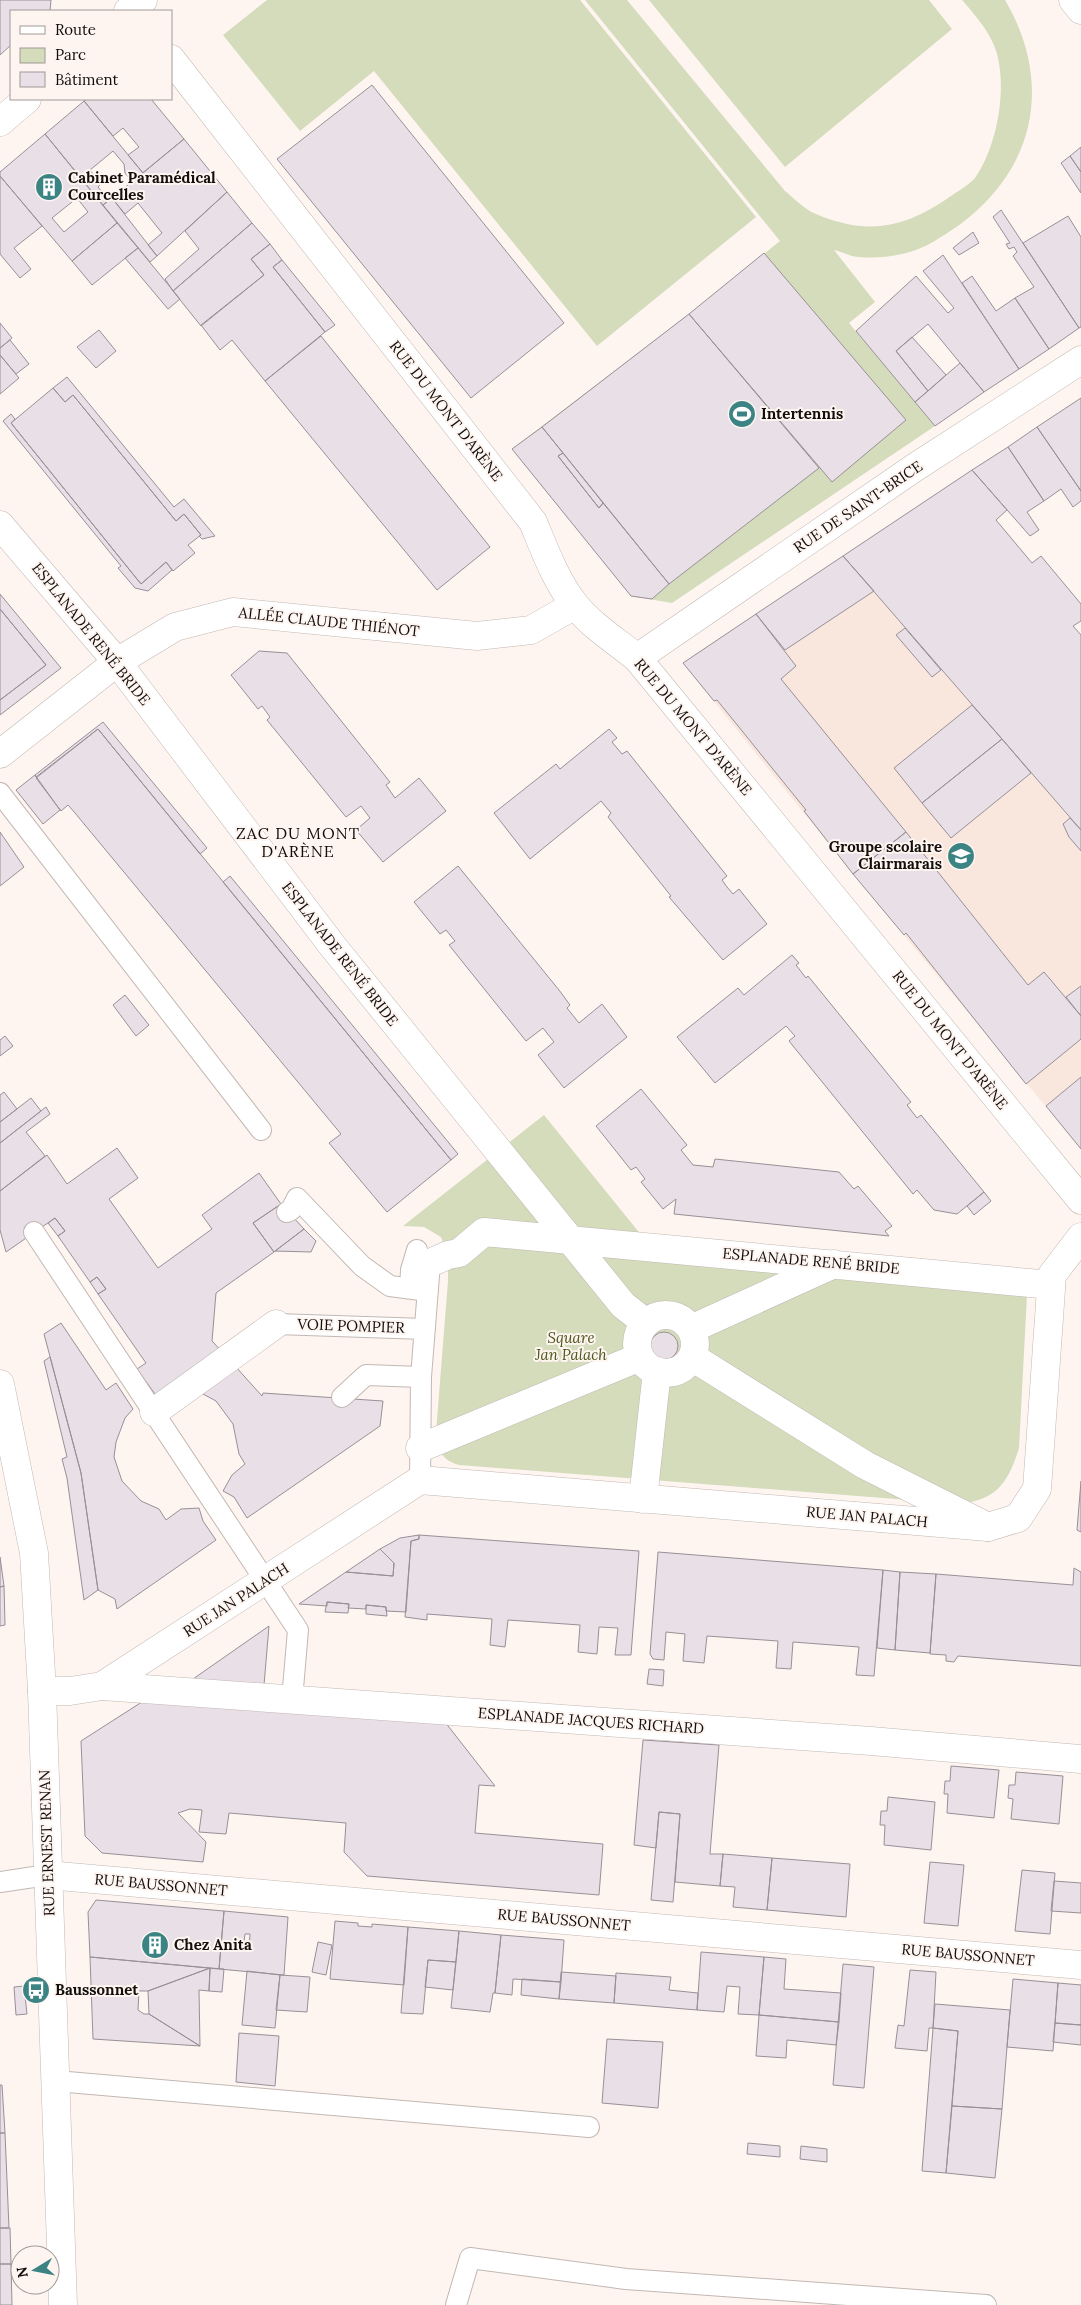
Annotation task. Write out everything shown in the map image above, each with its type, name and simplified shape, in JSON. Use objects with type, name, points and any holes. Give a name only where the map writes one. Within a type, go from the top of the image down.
[{"type":"street","points":[[113,0],[126,10]]},
{"type":"street","points":[[128,10],[143,0]]},
{"type":"street","points":[[1073,0],[1081,10]]},
{"type":"street","name":"RUE DU MONT D'ARÈNE","points":[[172,60],[533,522],[554,573],[575,605],[596,626],[637,658],[1081,1200]]},
{"type":"street","points":[[0,122],[26,100]]},
{"type":"street","name":"RUE DE SAINT-BRICE","points":[[637,658],[914,468],[1081,360]]},
{"type":"street","name":"ESPLANADE RENÉ BRIDE","points":[[0,525],[117,662],[331,944],[570,1240],[623,1305],[646,1323]]},
{"type":"street","name":"ALLÉE CLAUDE THIÉNOT","points":[[0,754],[117,662],[175,627],[233,612],[478,636],[531,630],[575,605]]},
{"type":"street","name":"ESPLANADE RENÉ BRIDE","points":[[423,1257],[459,1254],[484,1232],[836,1263],[1051,1285]]},
{"type":"street","name":"RUE JAN PALACH","points":[[42,1691],[70,1691],[102,1686],[420,1480],[988,1527],[1018,1518],[1037,1489],[1052,1275],[1081,1237]]},
{"type":"street","points":[[690,1329],[836,1263]]},
{"type":"street","points":[[420,1448],[648,1364],[665,1373],[681,1369],[692,1357],[695,1347],[690,1329],[685,1322],[670,1315],[661,1316],[646,1323],[637,1339],[648,1364],[643,1499]]},
{"type":"street","points":[[154,1412],[276,1324]]},
{"type":"street","points":[[692,1357],[865,1465],[988,1527]]},
{"type":"street","name":"RUE ERNEST RENAN","points":[[0,1384],[34,1553],[42,1691],[63,2305]]},
{"type":"street","name":"ESPLANADE JACQUES RICHARD","points":[[102,1686],[871,1741],[1081,1759]]},
{"type":"street","name":"RUE BAUSSONNET","points":[[47,1875],[1081,1964]]},
{"type":"lane","points":[[0,794],[261,1130]]},
{"type":"lane","points":[[287,1212],[291,1210],[297,1198],[362,1266],[390,1286],[419,1290]]},
{"type":"lane","points":[[34,1232],[298,1630],[292,1700]]},
{"type":"lane","points":[[420,1480],[421,1376],[425,1329],[419,1290],[423,1257]]},
{"type":"lane","name":"VOIE POMPIER","points":[[276,1324],[425,1329]]},
{"type":"lane","points":[[342,1397],[366,1375],[421,1376]]},
{"type":"lane","points":[[0,1882],[47,1875]]},
{"type":"lane","points":[[56,2081],[589,2126]]},
{"type":"lane","points":[[456,2305],[470,2258],[626,2279],[986,2305]]},
{"type":"shaded area","name":"Groupe scolaire Clairmarais","points":[[843,556],[1081,830],[1081,1149],[845,864],[683,663]]},
{"type":"green space","points":[[267,0],[580,0],[756,217],[597,346],[374,71],[300,131],[223,35]]},
{"type":"green space","name":"Intertennis","points":[[585,0],[627,0],[785,191],[812,212],[852,225],[886,225],[902,222],[918,215],[934,207],[970,183],[983,165],[998,118],[1001,84],[1000,68],[991,39],[962,0],[1005,0],[1021,33],[1030,66],[1032,98],[1027,130],[1016,159],[999,187],[975,212],[932,243],[907,253],[869,258],[852,256],[834,250],[875,302],[849,323],[935,426],[672,603],[631,596],[512,449],[689,314],[780,241]]},
{"type":"green space","points":[[649,0],[929,0],[952,29],[785,167]]},
{"type":"green space","name":"Square Jan Palach","points":[[544,1115],[655,1252],[1027,1295],[1019,1448],[1005,1480],[992,1493],[983,1498],[960,1504],[459,1465],[444,1457],[437,1444],[436,1432],[448,1281],[448,1255],[441,1237],[424,1227],[403,1226]]},
{"type":"building","points":[[0,0],[51,0],[50,10],[10,10],[10,46],[0,55]]},
{"type":"building","points":[[372,85],[564,323],[471,398],[277,159]]},
{"type":"building","points":[[152,100],[184,139],[143,173],[128,155],[139,147],[123,128],[113,136],[84,101]]},
{"type":"building","points":[[84,101],[143,173],[132,182],[125,173],[124,164],[113,151],[90,170],[101,184],[98,187],[109,200],[103,205],[45,134]]},
{"type":"building","name":"Cabinet Paramédical Courcelles","points":[[45,134],[117,223],[72,261],[0,176],[0,172]],"holes":[[[77,198],[88,212],[64,232],[52,218]]]},
{"type":"building","points":[[184,139],[227,192],[157,256],[148,245],[162,233],[138,203],[125,214],[112,198]]},
{"type":"building","points":[[1081,147],[1081,172],[1070,156]]},
{"type":"building","points":[[1070,156],[1081,172],[1081,193],[1061,163]]},
{"type":"building","points":[[0,176],[42,226],[14,248],[31,269],[20,278],[0,254]]},
{"type":"building","points":[[227,192],[252,223],[173,291],[165,279],[199,249],[185,231]]},
{"type":"building","points":[[112,198],[157,256],[150,262],[103,205]]},
{"type":"building","points":[[1001,210],[1079,328],[1049,349],[1015,298],[1034,287],[1013,256],[1017,252],[1014,247],[1009,249],[1006,244],[1010,243],[993,217]]},
{"type":"building","points":[[1068,216],[1081,237],[1081,327],[1079,328],[1023,243]]},
{"type":"building","points":[[117,223],[138,248],[92,285],[72,261]]},
{"type":"building","points":[[252,223],[270,244],[251,259],[264,275],[201,326],[173,291]]},
{"type":"building","points":[[973,232],[979,243],[959,255],[953,248]]},
{"type":"building","points":[[270,244],[282,260],[273,267],[325,332],[265,381],[232,340],[220,350],[201,325],[264,275],[251,259]]},
{"type":"building","points":[[138,248],[180,299],[168,309],[125,258]]},
{"type":"building","points":[[764,253],[906,420],[832,482],[689,314]]},
{"type":"building","points":[[943,255],[1019,369],[984,392],[928,324],[896,351],[928,391],[915,402],[856,331],[916,276],[948,313],[954,308],[923,271]]},
{"type":"building","points":[[282,260],[335,325],[325,332],[273,267]]},
{"type":"building","points":[[972,276],[996,311],[1015,298],[1049,349],[1019,369],[962,283]]},
{"type":"building","points":[[689,314],[819,468],[669,584],[542,427]]},
{"type":"building","points":[[0,323],[12,338],[0,348]]},
{"type":"building","points":[[99,330],[116,351],[96,368],[77,347]]},
{"type":"building","points":[[321,336],[490,547],[437,590],[265,381]]},
{"type":"building","points":[[912,337],[946,375],[928,391],[896,351]]},
{"type":"building","points":[[10,340],[29,364],[16,374],[0,355],[0,348]]},
{"type":"building","points":[[0,355],[19,378],[0,394]]},
{"type":"building","points":[[960,363],[984,392],[935,426],[915,402]]},
{"type":"building","points":[[67,377],[174,507],[184,499],[215,536],[202,539],[199,536],[201,535],[184,514],[176,521],[73,395],[65,402],[53,388]]},
{"type":"building","points":[[53,388],[65,402],[73,395],[176,521],[184,514],[201,535],[188,545],[195,553],[173,571],[166,562],[141,584],[11,423]]},
{"type":"building","points":[[1081,398],[1081,491],[1037,427]]},
{"type":"building","points":[[11,414],[15,419],[11,423],[141,584],[166,562],[172,570],[148,591],[135,588],[118,568],[121,566],[3,421]]},
{"type":"building","points":[[542,427],[563,453],[558,456],[599,508],[603,503],[669,584],[652,599],[631,596],[512,449]]},
{"type":"building","points":[[1037,427],[1081,491],[1081,501],[1073,507],[1061,489],[1044,501],[1008,447]]},
{"type":"building","points":[[1008,447],[1044,501],[1027,512],[1039,530],[1030,536],[972,470]]},
{"type":"building","points":[[563,453],[603,503],[599,508],[558,456]]},
{"type":"building","points":[[972,470],[1007,510],[996,520],[1032,563],[1041,556],[1081,604],[1081,621],[1073,626],[1081,635],[1081,830],[843,556]]},
{"type":"building","points":[[843,556],[874,591],[785,650],[756,614]]},
{"type":"building","points":[[0,594],[61,668],[0,715],[0,700],[46,665],[0,609]]},
{"type":"building","points":[[0,609],[46,665],[0,700]]},
{"type":"building","points":[[756,614],[796,666],[781,679],[906,832],[853,874],[804,811],[806,810],[717,700],[714,701],[683,663]]},
{"type":"building","points":[[905,628],[941,670],[932,677],[896,635]]},
{"type":"building","points":[[259,651],[287,653],[390,782],[386,785],[395,798],[419,778],[446,811],[383,862],[356,830],[370,818],[361,806],[346,817],[267,720],[270,717],[262,706],[258,709],[231,675]]},
{"type":"building","points":[[972,705],[1002,739],[922,803],[894,768]]},
{"type":"building","points":[[103,722],[207,848],[200,854],[98,729],[36,777],[35,775]]},
{"type":"building","points":[[98,729],[451,1160],[387,1212],[329,1143],[341,1134],[75,813],[68,805],[61,811],[36,778]]},
{"type":"building","points":[[609,729],[617,738],[612,742],[622,754],[627,751],[727,876],[722,880],[727,887],[733,894],[739,889],[767,924],[723,960],[669,897],[671,896],[608,817],[611,813],[601,801],[530,859],[494,813],[556,764],[560,769]]},
{"type":"building","points":[[1002,739],[1031,773],[951,838],[922,803]]},
{"type":"building","points":[[35,775],[60,810],[43,824],[16,790]]},
{"type":"building","points":[[1070,818],[1081,830],[1081,851],[1069,837],[1063,824]]},
{"type":"building","points":[[0,832],[24,867],[0,886]]},
{"type":"building","points":[[906,832],[1028,985],[1044,972],[1081,1016],[1081,1039],[1026,1084],[906,933],[904,935],[853,874]]},
{"type":"building","points":[[458,866],[559,990],[570,1005],[567,1008],[579,1023],[602,1004],[627,1037],[564,1088],[538,1055],[554,1042],[543,1028],[526,1041],[449,945],[455,941],[446,930],[440,934],[414,902]]},
{"type":"building","points":[[230,876],[458,1154],[451,1160],[223,882]]},
{"type":"building","points":[[792,955],[799,963],[796,965],[806,978],[808,976],[911,1102],[907,1105],[917,1118],[921,1115],[984,1192],[957,1214],[934,1210],[917,1190],[913,1194],[789,1041],[795,1036],[786,1026],[715,1083],[677,1037],[738,988],[744,995]]},
{"type":"building","points":[[1081,986],[1081,1016],[1066,997]]},
{"type":"building","points":[[125,995],[149,1025],[136,1036],[113,1005]]},
{"type":"building","points":[[5,1036],[13,1046],[0,1056],[0,1040]]},
{"type":"building","points":[[1081,1077],[1081,1149],[1046,1106]]},
{"type":"building","points":[[641,1089],[687,1145],[681,1150],[693,1165],[713,1167],[715,1159],[839,1172],[854,1189],[858,1186],[892,1226],[885,1231],[889,1236],[674,1214],[676,1199],[663,1209],[641,1182],[645,1179],[636,1167],[631,1170],[596,1126]]},
{"type":"building","points":[[4,1092],[17,1109],[0,1122],[0,1095]]},
{"type":"building","points":[[31,1098],[41,1111],[0,1143],[0,1122]]},
{"type":"building","points":[[46,1107],[50,1114],[26,1132],[45,1156],[0,1191],[0,1143]]},
{"type":"building","points":[[117,1148],[138,1178],[109,1199],[158,1268],[212,1229],[202,1215],[259,1173],[281,1204],[253,1223],[274,1252],[216,1293],[212,1341],[225,1355],[176,1389],[155,1394],[137,1369],[146,1363],[98,1294],[106,1289],[97,1277],[90,1282],[58,1236],[65,1231],[55,1218],[6,1252],[0,1230],[0,1191],[47,1155],[67,1184]]},
{"type":"building","points":[[984,1192],[991,1201],[974,1215],[967,1206]]},
{"type":"building","points":[[281,1204],[304,1229],[274,1252],[253,1223]]},
{"type":"building","points":[[55,1218],[65,1231],[58,1236],[48,1223]]},
{"type":"building","points":[[304,1229],[316,1241],[311,1252],[275,1251]]},
{"type":"building","points":[[97,1277],[106,1289],[98,1294],[90,1282]]},
{"type":"building","points":[[61,1323],[106,1390],[116,1383],[133,1409],[125,1418],[116,1442],[114,1457],[122,1481],[141,1501],[159,1509],[166,1520],[181,1509],[199,1508],[203,1521],[216,1540],[117,1609],[115,1599],[98,1590],[81,1473],[44,1334]]},
{"type":"building","points":[[664,1332],[674,1336],[678,1346],[674,1356],[664,1360],[654,1356],[650,1346],[654,1336]]},
{"type":"building","points":[[50,1357],[81,1473],[98,1590],[84,1600],[67,1478],[62,1459],[67,1457],[44,1361]]},
{"type":"building","points":[[235,1366],[262,1396],[263,1393],[383,1401],[380,1426],[247,1518],[234,1497],[223,1491],[232,1475],[245,1464],[239,1454],[233,1424],[216,1401],[203,1394]]},
{"type":"building","points":[[1081,1481],[1081,1532],[1077,1530]]},
{"type":"building","points":[[419,1535],[419,1539],[411,1541],[406,1612],[386,1611],[386,1607],[366,1605],[366,1609],[348,1608],[349,1604],[327,1602],[327,1606],[299,1604],[346,1572],[393,1576],[394,1563],[380,1549],[400,1538]]},
{"type":"building","points":[[419,1535],[639,1551],[631,1655],[615,1655],[618,1628],[599,1627],[597,1654],[578,1652],[580,1625],[508,1620],[505,1647],[490,1645],[492,1619],[427,1614],[427,1620],[405,1617],[411,1541],[419,1539]]},
{"type":"building","points":[[380,1549],[394,1563],[393,1576],[346,1572]]},
{"type":"building","points":[[658,1552],[883,1570],[874,1676],[856,1675],[859,1647],[793,1642],[791,1669],[776,1668],[778,1641],[707,1636],[704,1663],[683,1661],[685,1634],[666,1632],[664,1660],[653,1659],[650,1654]]},
{"type":"building","points":[[0,1557],[4,1586],[0,1587]]},
{"type":"building","points":[[1074,1568],[1081,1572],[1081,1666],[958,1656],[954,1662],[946,1661],[946,1655],[930,1654],[936,1574],[1073,1585]]},
{"type":"building","points":[[883,1570],[900,1572],[895,1650],[877,1648]]},
{"type":"building","points":[[900,1572],[936,1574],[930,1653],[895,1650]]},
{"type":"building","points":[[4,1586],[5,1625],[0,1626],[0,1587]]},
{"type":"building","points":[[327,1602],[349,1604],[348,1613],[325,1612]]},
{"type":"building","points":[[366,1605],[386,1607],[387,1616],[366,1614]]},
{"type":"building","points":[[269,1626],[264,1685],[193,1679]]},
{"type":"building","points":[[649,1669],[664,1670],[663,1686],[647,1684]]},
{"type":"building","points":[[145,1700],[445,1722],[495,1786],[479,1785],[475,1833],[603,1844],[599,1895],[367,1876],[344,1852],[346,1823],[229,1813],[226,1834],[199,1832],[202,1810],[190,1809],[178,1813],[206,1842],[203,1862],[102,1853],[85,1836],[81,1741]]},
{"type":"building","points":[[643,1740],[719,1745],[710,1854],[723,1854],[720,1886],[675,1882],[680,1814],[659,1812],[656,1848],[634,1845]]},
{"type":"building","points":[[951,1766],[999,1770],[994,1818],[947,1813],[948,1794],[944,1794],[945,1781],[950,1781]]},
{"type":"building","points":[[1016,1772],[1063,1776],[1059,1824],[1011,1819],[1013,1799],[1008,1798],[1009,1785],[1015,1785]]},
{"type":"building","points":[[888,1797],[935,1802],[931,1850],[884,1845],[885,1825],[880,1825],[881,1811],[887,1811]]},
{"type":"building","points":[[659,1812],[680,1814],[673,1902],[651,1900]]},
{"type":"building","points":[[723,1854],[772,1858],[767,1910],[733,1907],[735,1887],[720,1886]]},
{"type":"building","points":[[772,1858],[850,1864],[846,1917],[767,1910]]},
{"type":"building","points":[[930,1862],[964,1865],[958,1926],[924,1923]]},
{"type":"building","points":[[1022,1870],[1055,1873],[1050,1934],[1015,1931]]},
{"type":"building","points":[[1054,1881],[1081,1883],[1081,1913],[1051,1911]]},
{"type":"building","name":"Chez Anita","points":[[96,1900],[224,1911],[219,1969],[90,1957],[88,1912]]},
{"type":"building","points":[[224,1911],[288,1917],[284,1975],[219,1969]],"holes":[[[245,1934],[250,1934],[249,1950],[243,1950]]]},
{"type":"building","points":[[335,1921],[358,1923],[358,1926],[372,1927],[372,1924],[408,1927],[404,1985],[330,1979]]},
{"type":"building","points":[[408,1927],[459,1931],[456,1962],[428,1960],[423,2014],[401,2013]]},
{"type":"building","points":[[459,1931],[501,1935],[495,1993],[493,1993],[490,2012],[451,2008]]},
{"type":"building","points":[[501,1935],[564,1940],[561,1982],[513,1979],[512,1995],[495,1993]]},
{"type":"building","points":[[318,1942],[332,1945],[326,1975],[312,1972]]},
{"type":"building","points":[[701,1952],[764,1957],[759,2015],[738,2014],[740,1987],[727,1986],[724,2012],[697,2010]]},
{"type":"building","points":[[90,1957],[210,1968],[148,1991],[139,1991],[138,2010],[144,2014],[149,2014],[200,2046],[93,2039]]},
{"type":"building","points":[[764,1957],[786,1959],[784,1989],[841,1993],[839,2022],[759,2015]]},
{"type":"building","points":[[428,1960],[456,1962],[453,1990],[425,1987]]},
{"type":"building","points":[[843,1964],[874,1967],[864,2088],[833,2085]]},
{"type":"building","points":[[210,1968],[209,1991],[199,1990],[200,2046],[149,2014],[148,1991]]},
{"type":"building","points":[[210,1968],[224,1969],[222,1992],[209,1991]]},
{"type":"building","points":[[910,1970],[936,1972],[933,2028],[929,2028],[927,2051],[895,2048],[898,2025],[904,2026]]},
{"type":"building","points":[[247,1971],[280,1975],[275,2028],[242,2025]]},
{"type":"building","points":[[561,1972],[616,1976],[614,2003],[559,1999]]},
{"type":"building","points":[[616,1973],[671,1977],[669,1990],[698,1993],[697,2010],[614,2003]]},
{"type":"building","points":[[280,1975],[310,1977],[307,2012],[276,2010]]},
{"type":"building","points":[[522,1979],[561,1982],[559,1999],[521,1995]]},
{"type":"building","points":[[1013,1979],[1058,1983],[1053,2051],[1007,2047]]},
{"type":"building","points":[[1058,1983],[1081,1985],[1081,2025],[1055,2023]]},
{"type":"building","points":[[24,1986],[27,2014],[16,2015],[14,1987]]},
{"type":"building","points":[[935,2004],[1010,2010],[1002,2109],[952,2106],[958,2031],[933,2028]]},
{"type":"building","points":[[759,2015],[839,2022],[836,2045],[787,2040],[786,2058],[756,2056]]},
{"type":"building","points":[[1055,2023],[1081,2025],[1081,2045],[1053,2042]]},
{"type":"building","points":[[933,2028],[958,2031],[946,2173],[922,2171]]},
{"type":"building","points":[[239,2033],[279,2036],[275,2086],[236,2082]]},
{"type":"building","points":[[607,2039],[663,2042],[658,2108],[602,2103]]},
{"type":"building","points":[[0,2085],[2,2085],[5,2133],[0,2133]]},
{"type":"building","points":[[952,2106],[1002,2109],[995,2178],[946,2173]]},
{"type":"building","points":[[0,2133],[5,2133],[9,2228],[0,2228]]},
{"type":"building","points":[[748,2143],[780,2146],[780,2157],[747,2154]]},
{"type":"building","points":[[801,2146],[827,2149],[827,2162],[800,2159]]},
{"type":"building","points":[[0,2228],[10,2228],[10,2264],[0,2264]]},
{"type":"building","points":[[0,2264],[10,2264],[10,2295],[12,2295],[12,2305],[0,2305]]},
{"type":"place","name":"Cabinet Paramédical Courcelles","points":[[49,187]]},
{"type":"place","name":"Intertennis","points":[[742,414]]},
{"type":"place","name":"Groupe scolaire Clairmarais","points":[[961,856]]},
{"type":"place","name":"Chez Anita","points":[[155,1945]]},
{"type":"place","name":"Baussonnet","points":[[36,1990]]},
{"type":"district","name":"ZAC DU MONT D'ARÈNE","points":[[298,842]]}]
